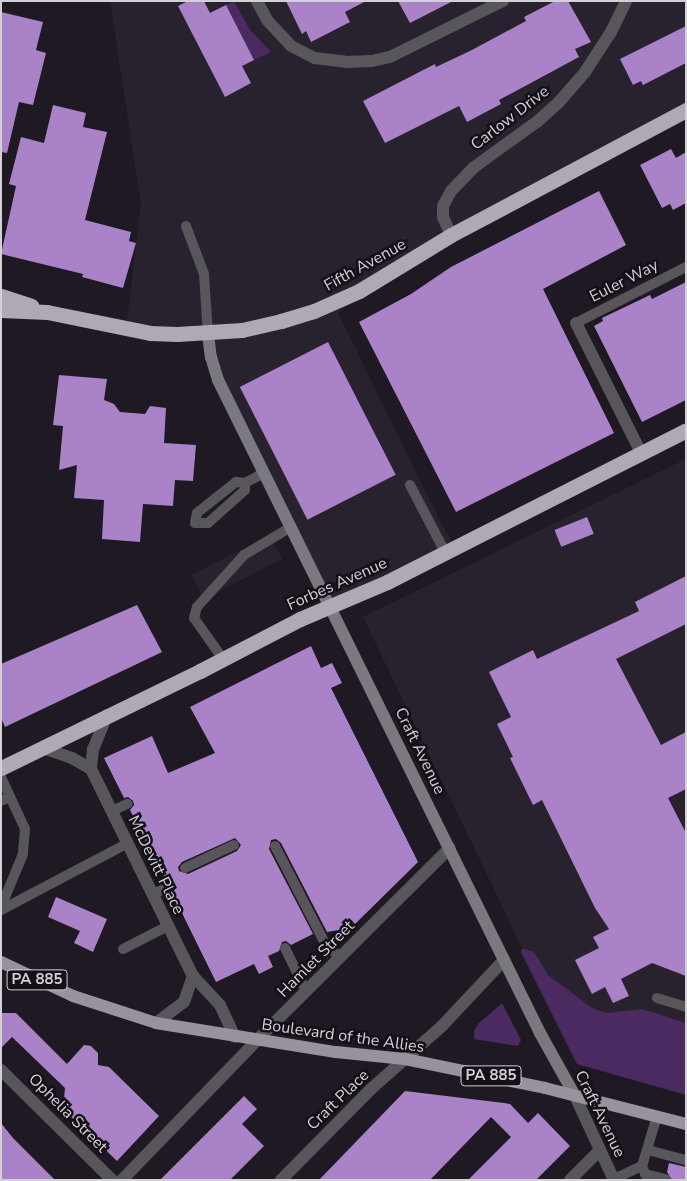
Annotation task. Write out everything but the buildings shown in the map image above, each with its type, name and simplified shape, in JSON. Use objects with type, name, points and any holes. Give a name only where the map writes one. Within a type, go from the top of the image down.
[{"type":"highway","name":"Fifth Avenue","points":[[1,310],[47,312],[150,333],[208,334],[242,330],[290,318],[328,306],[359,291],[451,235],[686,110]]},
{"type":"highway","points":[[1,296],[47,312]]},
{"type":"highway","name":"Forbes Avenue","points":[[1,768],[330,606],[387,582],[686,430]]},
{"type":"main road","name":"Craft Avenue","points":[[208,334],[211,357],[218,380],[540,1033],[575,1096]]},
{"type":"main road","name":"Boulevard of the Allies","points":[[1,962],[73,996],[156,1023],[336,1052],[405,1059],[481,1074],[686,1124]]},
{"type":"street","points":[[257,1],[267,20],[290,46],[315,58],[346,62],[372,61],[390,57],[503,1]]},
{"type":"street","name":"Carlow Drive","points":[[451,235],[444,217],[443,206],[452,191],[473,168],[538,121],[559,102],[586,72],[611,32],[626,1]]},
{"type":"street","points":[[576,323],[641,453]]},
{"type":"street","points":[[43,748],[72,758],[91,769],[93,749],[106,716]]},
{"type":"street","name":"McDevitt Place","points":[[91,769],[193,976],[220,1005],[235,1037]]},
{"type":"street","name":"Hamlet Street","points":[[122,1180],[257,1040],[450,848]]},
{"type":"street","name":"Craft Place","points":[[281,1180],[371,1090],[442,1026],[504,960]]},
{"type":"street","points":[[156,1023],[184,1002],[193,976]]},
{"type":"street","name":"Ophelia Street","points":[[1,1070],[112,1180]]},
{"type":"street","name":"Craft Avenue","points":[[575,1096],[614,1179]]},
{"type":"street","points":[[570,1180],[600,1150]]},
{"type":"lane","points":[[186,226],[204,274],[208,334]]},
{"type":"lane","name":"Euler Way","points":[[576,323],[686,267]]},
{"type":"lane","points":[[245,483],[245,490],[208,523],[195,523],[197,513],[236,482],[245,483],[264,473]]},
{"type":"lane","points":[[410,485],[445,552]]},
{"type":"lane","points":[[223,659],[194,618],[197,608],[244,555],[291,527]]},
{"type":"lane","points":[[1,776],[6,799],[25,830],[23,854],[1,908]]},
{"type":"lane","points":[[112,811],[127,804]]},
{"type":"lane","points":[[1,908],[128,843]]},
{"type":"lane","points":[[185,868],[234,845]]},
{"type":"lane","points":[[275,846],[327,947],[341,957]]},
{"type":"lane","points":[[153,894],[169,886]]},
{"type":"lane","points":[[123,949],[168,926]]},
{"type":"lane","points":[[285,948],[306,991]]},
{"type":"lane","points":[[657,998],[686,1007]]},
{"type":"lane","points":[[645,1173],[648,1150],[657,1116]]},
{"type":"lane","points":[[648,1150],[686,1160]]},
{"type":"lane","points":[[614,1179],[645,1173],[665,1179]]},
{"type":"shaded area","points":[[110,1],[686,1],[686,110],[409,258],[338,313],[439,519],[456,547],[330,606],[218,380],[208,334],[126,328],[141,205]]},
{"type":"shaded area","points":[[234,1],[250,30],[271,52],[254,60],[226,5]]},
{"type":"shaded area","points":[[686,459],[686,1093],[578,1064],[363,617]]},
{"type":"shaded area","points":[[270,535],[282,559],[204,599],[192,575]]},
{"type":"shaded area","points":[[522,948],[534,952],[548,975],[592,1008],[606,1013],[642,1009],[686,1023],[686,1095],[577,1064],[521,952]]},
{"type":"shaded area","points":[[502,1003],[521,1040],[518,1046],[474,1039],[474,1031],[478,1024]]}]
